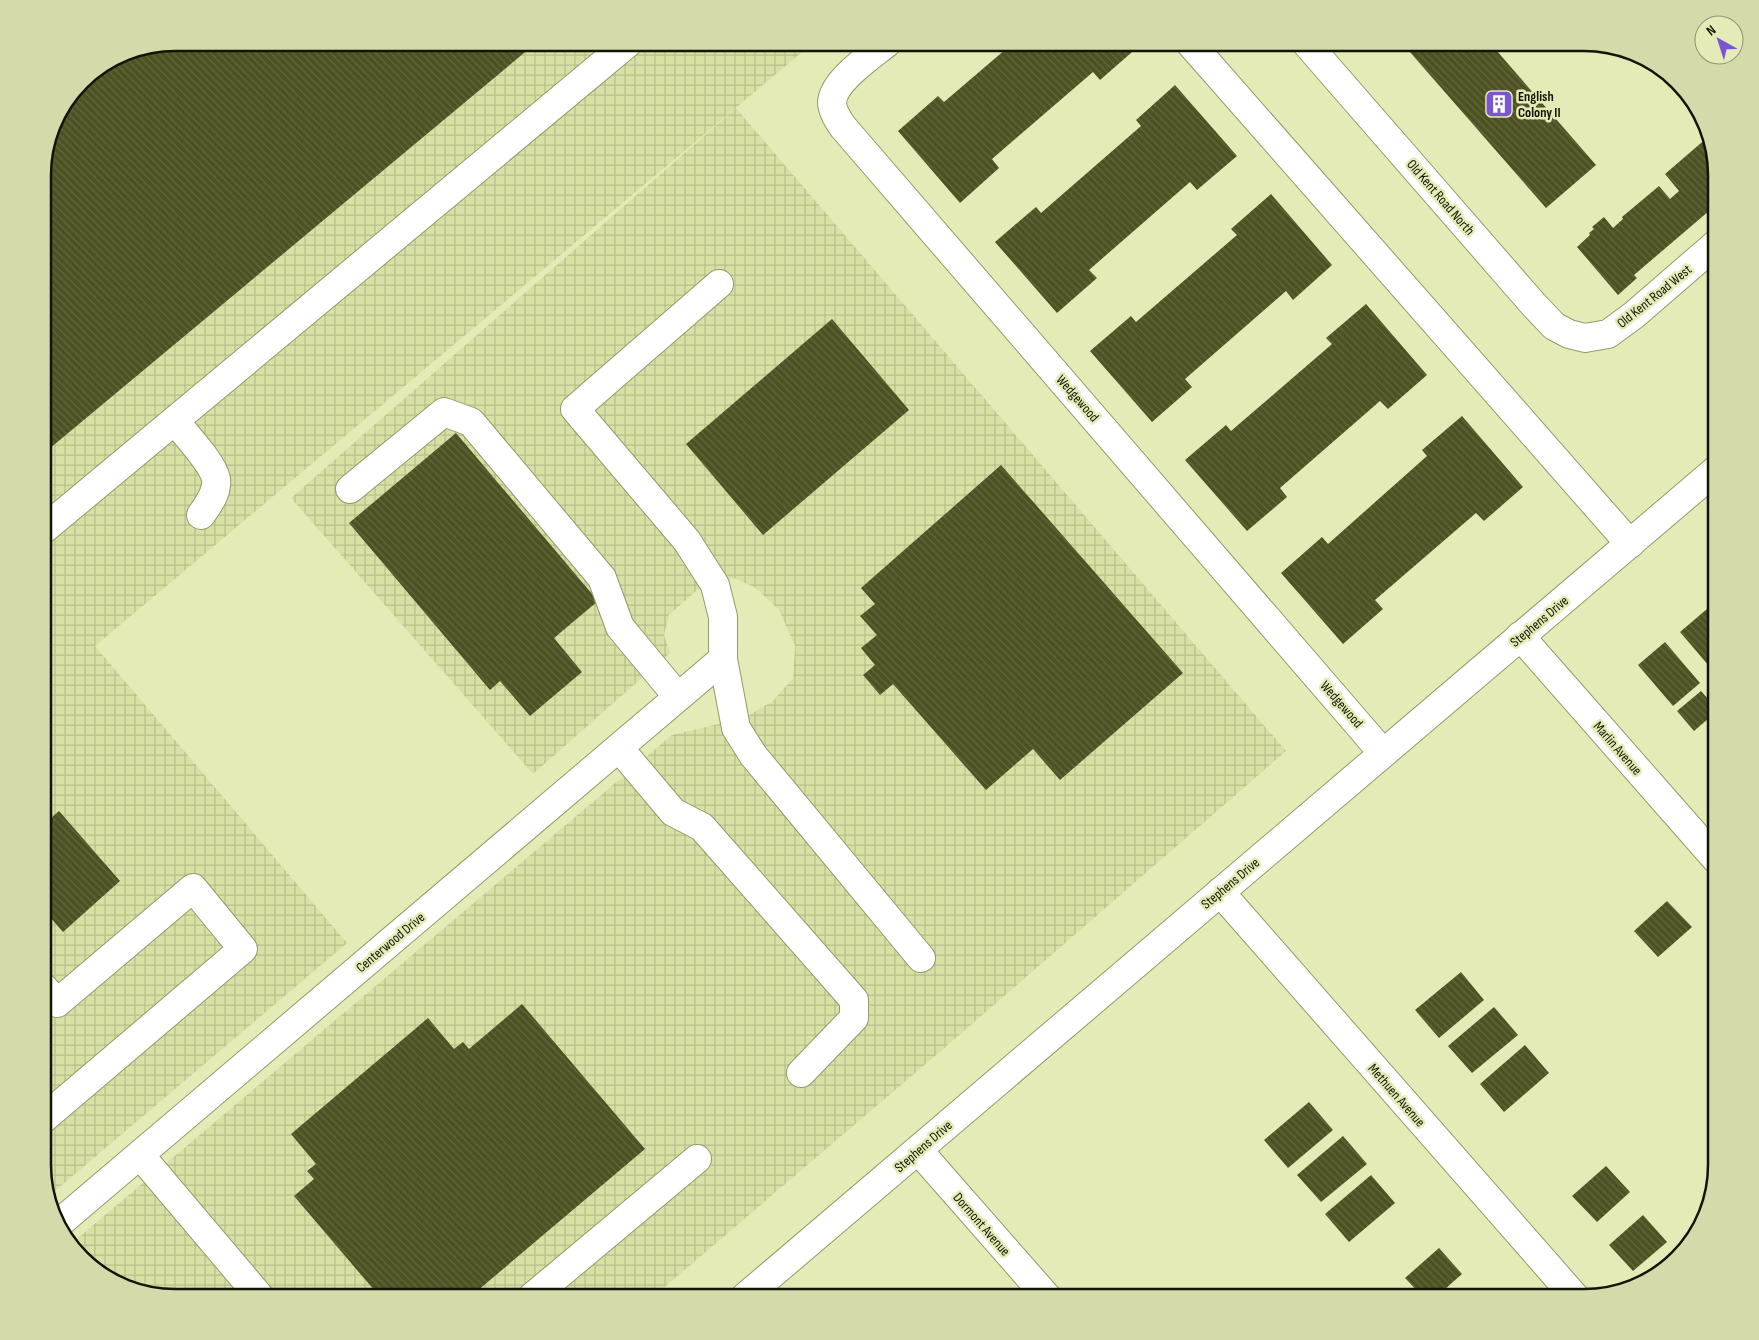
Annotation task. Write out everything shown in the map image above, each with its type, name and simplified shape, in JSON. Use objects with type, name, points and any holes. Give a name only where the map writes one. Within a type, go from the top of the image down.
[{"type":"street","points":[[52,523],[617,51]]},
{"type":"street","name":"Wedgewood","points":[[876,51],[846,77],[835,90],[832,104],[835,115],[843,127],[1383,753]]},
{"type":"street","points":[[1198,51],[1630,544]]},
{"type":"street","name":"Old Kent Road North","points":[[1314,51],[1554,326],[1569,334],[1585,338]]},
{"type":"street","name":"Old Kent Road West","points":[[1585,338],[1608,334],[1634,315],[1708,251]]},
{"type":"street","points":[[719,284],[575,409],[688,541],[715,585],[723,616],[723,659],[736,728],[754,755],[921,958]]},
{"type":"street","points":[[350,489],[444,412],[472,422],[602,578],[620,626],[678,697]]},
{"type":"street","points":[[175,421],[206,458],[216,479],[213,498],[201,515]]},
{"type":"street","name":"Stephens Drive","points":[[756,1289],[1708,477]]},
{"type":"street","name":"Marlin Avenue","points":[[1520,636],[1708,850]]},
{"type":"street","name":"Centerwood Drive","points":[[64,1219],[723,659]]},
{"type":"street","points":[[619,748],[673,812],[702,827],[854,1000],[854,1018],[801,1073]]},
{"type":"street","points":[[52,997],[57,1003],[193,888],[243,949],[52,1104]]},
{"type":"street","name":"Methuen Avenue","points":[[1220,892],[1568,1289]]},
{"type":"street","name":"Dormont Avenue","points":[[918,1150],[1039,1289]]},
{"type":"street","points":[[140,1155],[252,1289]]},
{"type":"street","points":[[543,1289],[697,1159]]},
{"type":"shaded area","points":[[803,51],[95,646],[347,943],[55,1191],[52,1173],[52,167],[55,143],[68,113],[87,87],[106,72],[143,55],[159,52]]},
{"type":"shaded area","points":[[736,108],[1286,751],[942,1050],[662,1289],[175,1289],[135,1282],[106,1268],[87,1253],[76,1239],[672,735],[744,718],[773,701],[793,678],[795,646],[779,610],[756,588],[734,578],[706,582],[669,615],[664,635],[670,653],[533,774],[291,498]]},
{"type":"building","points":[[526,51],[52,446],[52,167],[55,143],[61,128],[72,106],[87,87],[120,64],[143,55],[159,52]]},
{"type":"building","points":[[1004,51],[1133,51],[1100,80],[1093,72],[992,159],[999,168],[960,203],[898,131],[938,96],[944,102]]},
{"type":"building","name":"English Colony II","points":[[1409,51],[1497,51],[1596,165],[1546,208]]},
{"type":"building","points":[[1175,85],[1237,156],[1197,190],[1190,182],[1089,270],[1097,278],[1057,313],[995,242],[1036,207],[1041,213],[1141,126],[1136,120]]},
{"type":"building","points":[[1703,141],[1707,159],[1708,212],[1634,275],[1637,278],[1618,295],[1577,247],[1590,235],[1589,233],[1594,229],[1592,227],[1604,217],[1613,228],[1623,219],[1622,217],[1659,186],[1670,199],[1679,191],[1665,174]]},
{"type":"building","points":[[1271,194],[1332,265],[1293,300],[1286,291],[1185,379],[1192,387],[1152,422],[1090,351],[1131,316],[1136,322],[1237,235],[1231,229]]},
{"type":"building","points":[[1366,304],[1427,375],[1388,409],[1380,401],[1280,488],[1287,497],[1247,531],[1185,460],[1226,425],[1231,431],[1332,344],[1326,338]]},
{"type":"building","points":[[832,319],[909,410],[763,535],[686,444]]},
{"type":"building","points":[[1462,416],[1523,487],[1484,521],[1476,513],[1375,600],[1383,609],[1343,644],[1281,573],[1322,537],[1328,544],[1427,456],[1422,450]]},
{"type":"building","points":[[456,433],[598,601],[554,638],[582,672],[530,716],[500,681],[490,690],[349,523]]},
{"type":"building","points":[[1001,465],[1183,673],[1060,780],[1033,749],[986,790],[893,684],[880,695],[863,675],[875,665],[861,648],[877,635],[860,616],[875,604],[861,588]]},
{"type":"building","points":[[1707,609],[1708,665],[1680,632]]},
{"type":"building","points":[[1665,642],[1700,683],[1673,706],[1638,665]]},
{"type":"building","points":[[1701,691],[1708,699],[1708,719],[1694,731],[1677,711]]},
{"type":"building","points":[[59,811],[120,881],[63,932],[52,919],[52,817]]},
{"type":"building","points":[[1667,901],[1692,927],[1658,957],[1634,931]]},
{"type":"building","points":[[1461,972],[1484,1000],[1439,1038],[1415,1010]]},
{"type":"building","points":[[522,1004],[645,1149],[479,1289],[373,1289],[294,1196],[314,1179],[307,1171],[316,1164],[291,1134],[428,1018],[454,1049],[463,1042],[469,1049]]},
{"type":"building","points":[[1494,1007],[1518,1035],[1472,1073],[1448,1046]]},
{"type":"building","points":[[1525,1045],[1549,1073],[1504,1112],[1480,1084]]},
{"type":"building","points":[[1309,1102],[1333,1130],[1288,1168],[1264,1140]]},
{"type":"building","points":[[1343,1136],[1367,1164],[1321,1202],[1297,1175]]},
{"type":"building","points":[[1606,1166],[1630,1192],[1597,1222],[1572,1196]]},
{"type":"building","points":[[1371,1175],[1395,1203],[1349,1242],[1325,1214]]},
{"type":"building","points":[[1643,1215],[1667,1242],[1633,1271],[1609,1245]]},
{"type":"building","points":[[1439,1248],[1462,1274],[1445,1289],[1415,1289],[1405,1278]]},
{"type":"place","name":"English Colony II","points":[[1499,104]]}]
